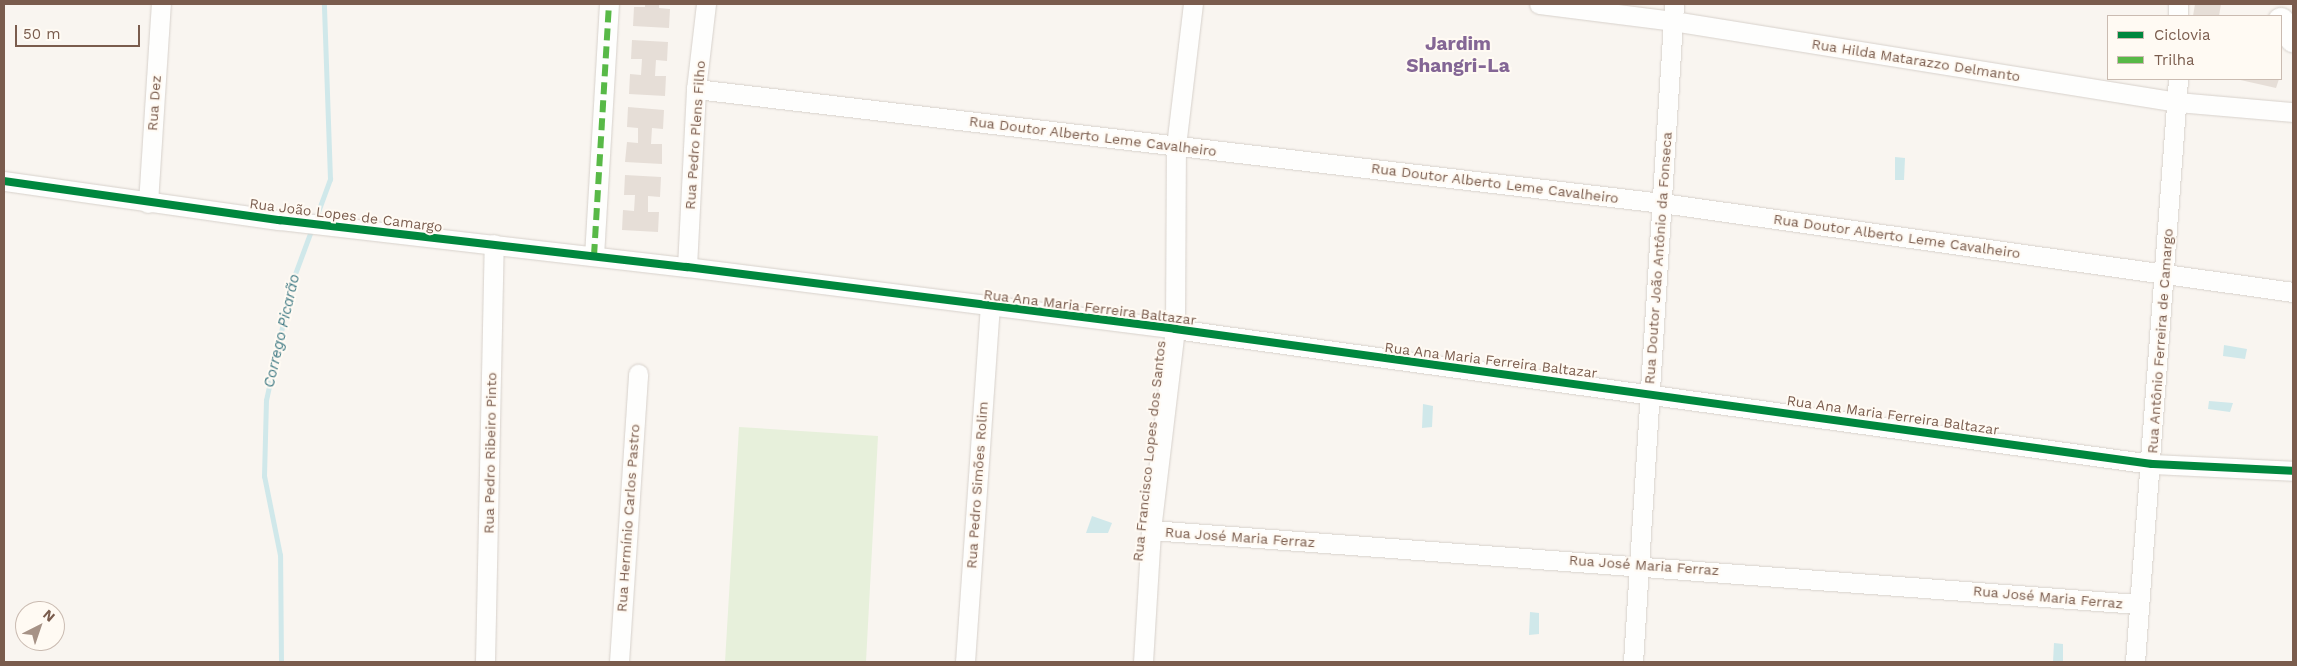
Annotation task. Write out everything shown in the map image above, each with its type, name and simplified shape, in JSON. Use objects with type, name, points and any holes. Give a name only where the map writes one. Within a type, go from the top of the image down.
[{"type":"main road","points":[[2269,4],[2277,15]]},
{"type":"main road","points":[[2282,22],[2293,39]]},
{"type":"street","name":"Rua Dez","points":[[148,203],[161,4]]},
{"type":"street","points":[[594,256],[609,4]]},
{"type":"street","name":"Rua Pedro Plens Filho","points":[[686,267],[696,89],[706,4]]},
{"type":"street","name":"Rua Francisco Lopes dos Santos","points":[[1143,662],[1151,530],[1175,329],[1176,146],[1193,4]]},
{"type":"street","name":"Rua Hilda Matarazzo Delmanto","points":[[1539,4],[1674,13],[2178,102],[2293,112]]},
{"type":"street","name":"Rua Doutor João Antônio da Fonseca","points":[[1633,662],[1674,13]]},
{"type":"street","name":"Rua Antônio Ferreira de Camargo","points":[[2135,662],[2138,604],[2152,464],[2163,274],[2178,102],[2178,80]]},
{"type":"street","name":"Rua Doutor Alberto Leme Cavalheiro","points":[[696,89],[1662,203],[2293,292]]},
{"type":"street","name":"Rua João Lopes de Camargo","points":[[4,181],[99,192],[148,203],[279,220],[686,267]]},
{"type":"street","name":"Rua Pedro Ribeiro Pinto","points":[[485,662],[494,244]]},
{"type":"street","name":"Rua Ana Maria Ferreira Baltazar","points":[[686,267],[1175,329],[1650,393],[2152,464],[2293,471]]},
{"type":"street","name":"Rua Pedro Simões Rolim","points":[[965,662],[990,307]]},
{"type":"street","name":"Rua Hermínio Carlos Pastro","points":[[619,662],[638,374]]},
{"type":"street","name":"Rua José Maria Ferraz","points":[[1151,530],[1639,564],[2138,604]]},
{"type":"green space","points":[[739,427],[878,436],[866,662],[725,662]]},
{"type":"water","points":[[1895,157],[1905,158],[1904,180],[1895,180]]},
{"type":"water","points":[[2224,345],[2247,349],[2245,359],[2223,356]]},
{"type":"water","points":[[2209,401],[2233,403],[2230,412],[2208,409]]},
{"type":"water","points":[[1423,404],[1433,406],[1432,427],[1422,428]]},
{"type":"water","points":[[1092,516],[1112,523],[1108,533],[1086,533]]},
{"type":"water","points":[[1530,612],[1539,613],[1539,634],[1529,635]]},
{"type":"water","points":[[2054,643],[2063,644],[2063,662],[2053,662]]},
{"type":"building","points":[[645,4],[659,4],[659,8],[670,9],[669,28],[633,26],[634,7],[645,7]]},
{"type":"building","points":[[2195,4],[2221,4],[2219,15],[2193,15]]},
{"type":"building","points":[[632,40],[668,42],[667,61],[656,60],[655,76],[666,76],[665,96],[629,94],[630,74],[641,75],[642,59],[631,59]]},
{"type":"building","points":[[2240,80],[2279,80],[2276,88]]},
{"type":"building","points":[[628,107],[664,110],[663,129],[652,128],[651,144],[662,144],[662,164],[625,162],[627,142],[638,143],[638,128],[627,127]]},
{"type":"building","points":[[625,175],[661,177],[660,197],[648,196],[648,212],[659,212],[658,232],[622,230],[623,210],[634,211],[635,195],[624,195]]},
{"type":"waterway","name":"Corrego Picarão","points":[[315,220],[330,179],[324,4]]},
{"type":"waterway","name":"Corrego Picarão","points":[[281,662],[280,555],[264,476],[266,400],[292,282],[312,228]]},
{"type":"marked path","points":[[594,256],[609,4]]},
{"type":"cycle path","points":[[4,181],[279,220],[687,267],[1175,329],[2152,464],[2293,471]]},
{"type":"district","name":"Jardim Shangri-La","points":[[1458,55]]}]
